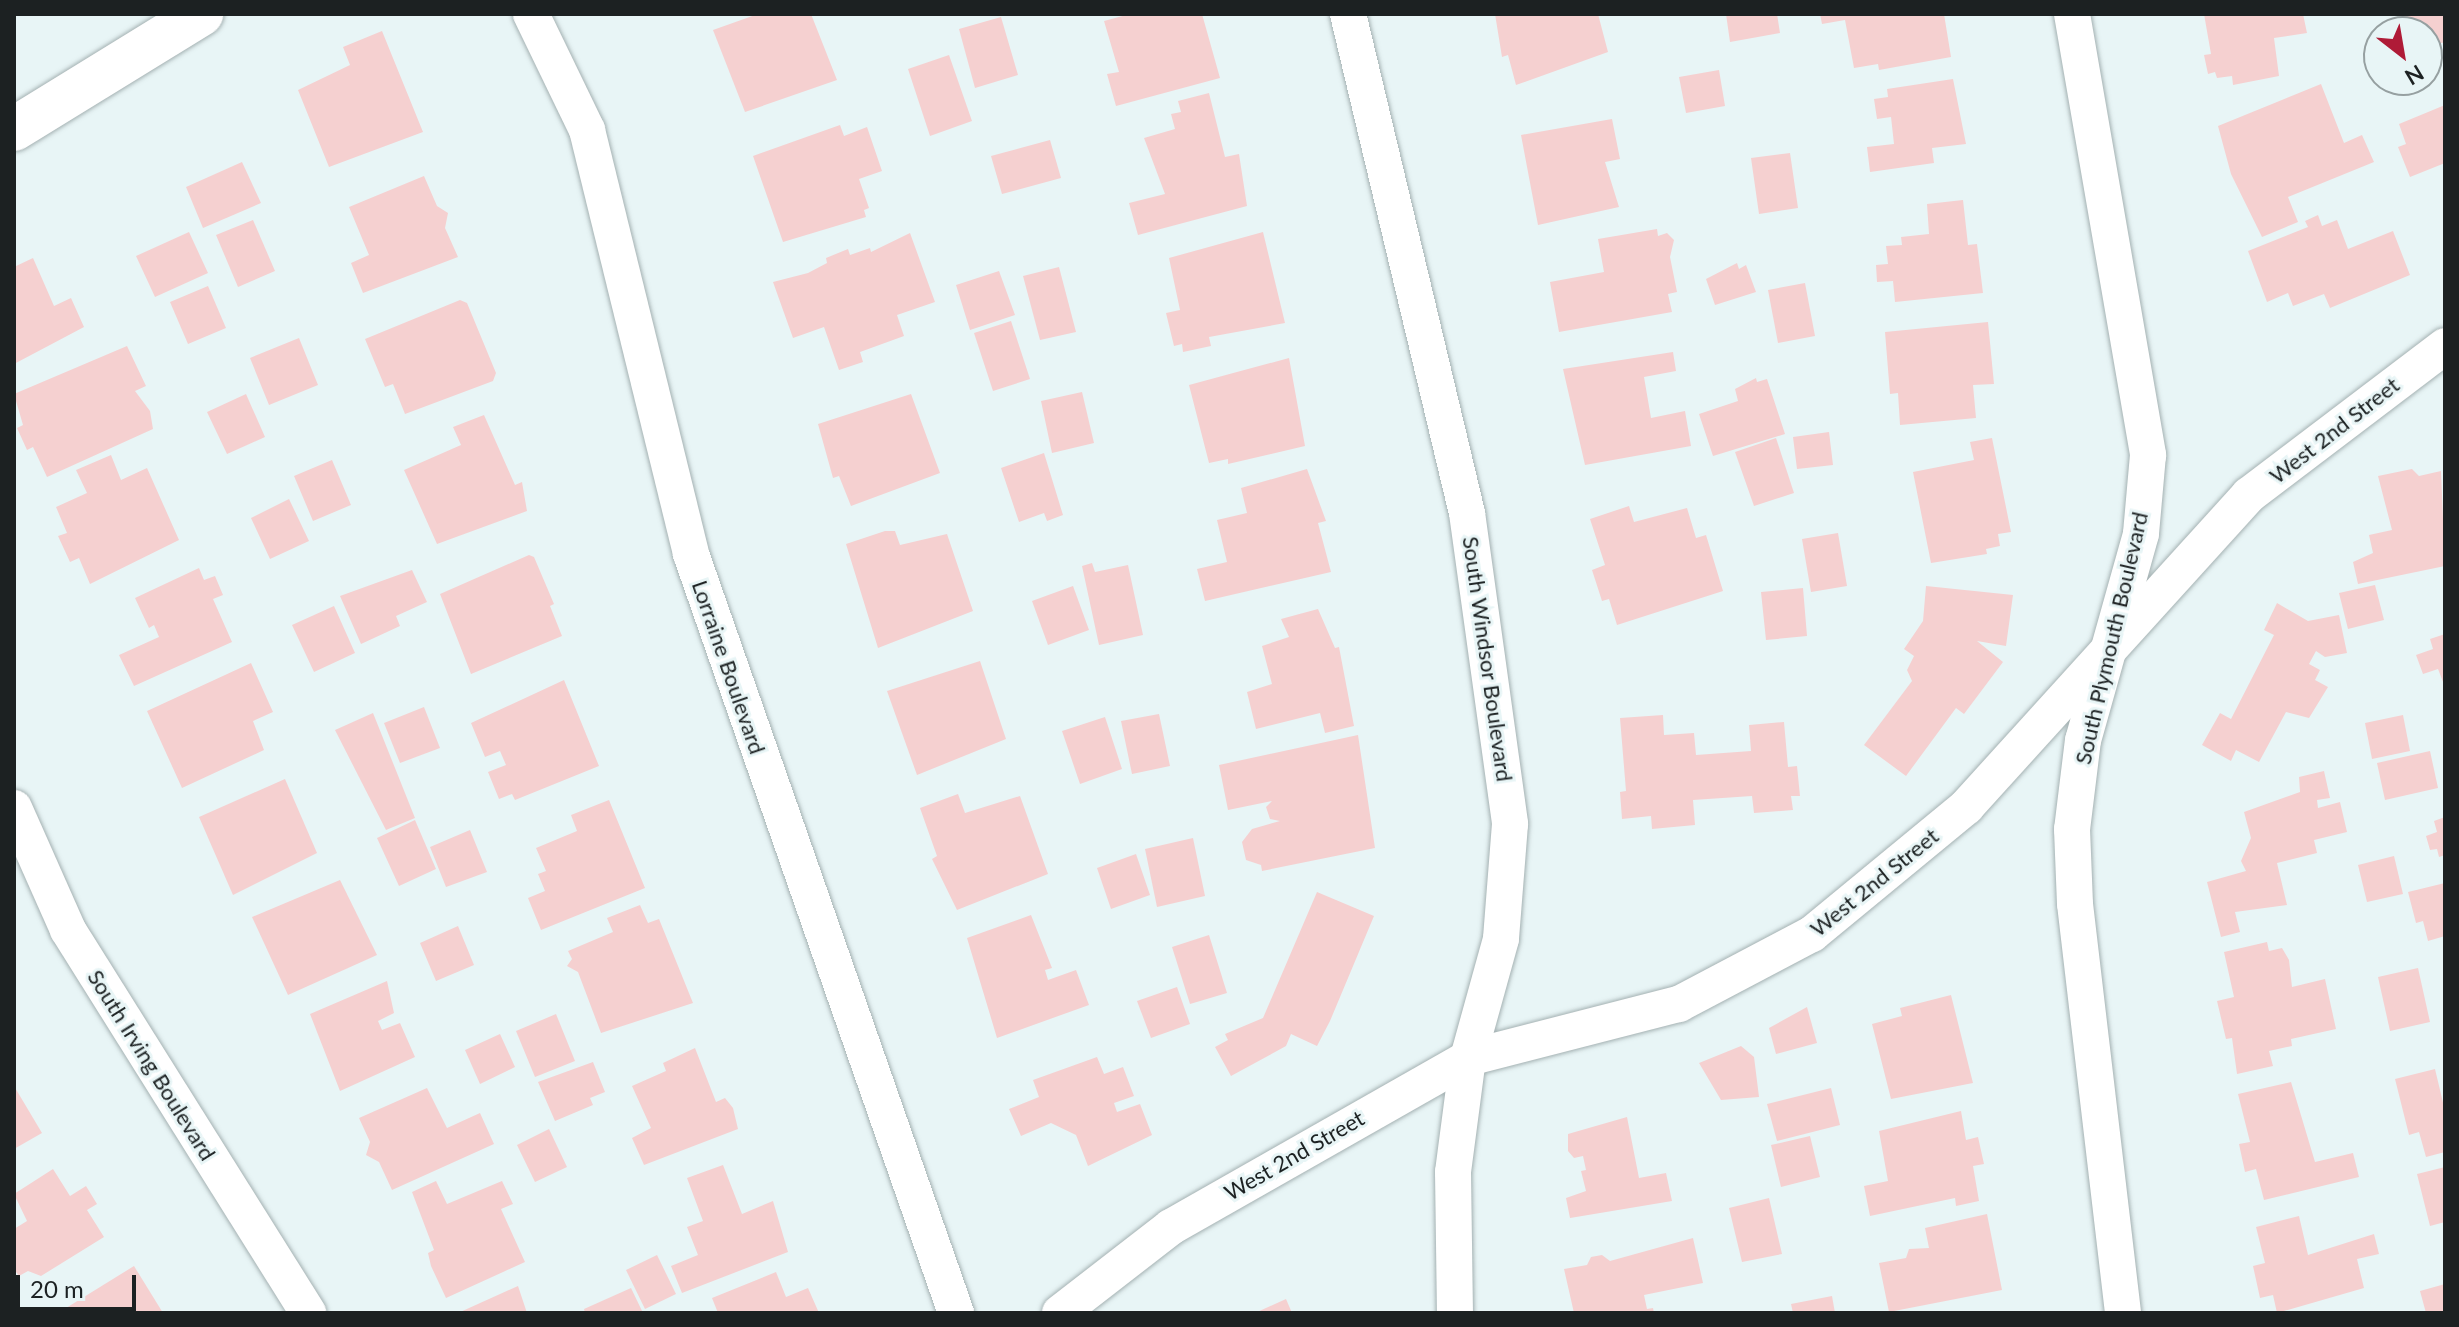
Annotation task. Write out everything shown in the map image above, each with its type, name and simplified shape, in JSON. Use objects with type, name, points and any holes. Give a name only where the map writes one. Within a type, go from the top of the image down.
[{"type":"main road","points":[[14,129],[201,14]]},
{"type":"street","name":"Lorraine Boulevard","points":[[531,14],[587,130],[691,554],[956,1313]]},
{"type":"street","name":"South Windsor Boulevard","points":[[1348,14],[1467,513],[1496,699],[1510,824],[1501,939],[1468,1058],[1453,1172],[1455,1313]]},
{"type":"street","name":"South Plymouth Boulevard","points":[[2072,14],[2148,455],[2141,534],[2113,643],[2083,740],[2072,829],[2075,904],[2123,1313]]},
{"type":"street","name":"West 2nd Street","points":[[1060,1313],[1171,1227],[1468,1058],[1679,1004],[1812,934],[1966,807],[2249,495],[2445,346]]},
{"type":"street","name":"South Irving Boulevard","points":[[14,808],[68,930],[308,1313]]},
{"type":"building","points":[[758,14],[811,14],[837,80],[745,112],[713,30]]},
{"type":"building","points":[[1130,14],[1202,14],[1220,78],[1116,106],[1107,74],[1119,72],[1104,21]]},
{"type":"building","points":[[1495,14],[1598,14],[1608,52],[1516,85],[1508,55],[1502,57]]},
{"type":"building","points":[[1726,14],[1777,14],[1780,33],[1730,42]]},
{"type":"building","points":[[1820,14],[1944,14],[1951,57],[1879,70],[1878,64],[1854,68],[1845,20],[1822,24]]},
{"type":"building","points":[[2204,14],[2303,14],[2307,33],[2274,38],[2279,76],[2233,85],[2232,76],[2217,78],[2215,72],[2208,74],[2204,55],[2211,54]]},
{"type":"building","points":[[2443,14],[2445,42],[2443,16],[2403,16]]},
{"type":"building","points":[[1001,17],[1018,75],[975,88],[959,29]]},
{"type":"building","points":[[382,31],[423,132],[329,167],[298,90],[350,65],[343,47]]},
{"type":"building","points":[[949,55],[972,121],[930,136],[908,69]]},
{"type":"building","points":[[1719,70],[1725,106],[1686,113],[1679,77]]},
{"type":"building","points":[[1953,79],[1966,144],[1932,148],[1934,163],[1870,172],[1867,147],[1894,144],[1891,117],[1877,119],[1874,99],[1888,97],[1887,89]]},
{"type":"building","points":[[2321,84],[2344,143],[2362,135],[2374,162],[2288,197],[2298,222],[2262,237],[2231,174],[2218,126]]},
{"type":"building","points":[[1209,93],[1225,157],[1239,154],[1247,206],[1138,235],[1129,203],[1165,194],[1144,138],[1175,129],[1171,114],[1181,112],[1178,101]]},
{"type":"building","points":[[2445,105],[2445,163],[2410,177],[2398,147],[2406,144],[2399,124]]},
{"type":"building","points":[[1612,119],[1620,159],[1605,162],[1619,207],[1538,225],[1521,135]]},
{"type":"building","points":[[840,125],[844,136],[867,127],[882,171],[859,179],[869,208],[864,210],[866,217],[783,242],[753,156]]},
{"type":"building","points":[[1050,140],[1061,178],[1002,194],[991,156]]},
{"type":"building","points":[[1790,153],[1798,208],[1759,214],[1751,158]]},
{"type":"building","points":[[242,162],[261,203],[203,228],[186,187]]},
{"type":"building","points":[[424,176],[437,206],[448,213],[445,228],[458,257],[363,293],[351,263],[369,255],[349,207]]},
{"type":"building","points":[[1963,200],[1968,245],[1977,244],[1983,293],[1895,302],[1893,281],[1877,282],[1876,265],[1888,264],[1886,246],[1902,245],[1901,237],[1929,234],[1927,204]]},
{"type":"building","points":[[2318,215],[2322,226],[2337,220],[2348,249],[2393,231],[2410,275],[2330,308],[2324,294],[2293,306],[2288,293],[2267,302],[2248,251],[2308,227],[2305,221]]},
{"type":"building","points":[[253,220],[275,271],[238,287],[216,235]]},
{"type":"building","points":[[1657,229],[1658,236],[1667,233],[1674,240],[1670,257],[1677,292],[1668,294],[1672,312],[1559,332],[1550,282],[1604,272],[1598,239]]},
{"type":"building","points":[[189,232],[208,273],[155,297],[136,256]]},
{"type":"building","points":[[1263,232],[1285,323],[1209,337],[1211,346],[1183,352],[1182,344],[1174,346],[1166,313],[1180,310],[1169,258]]},
{"type":"building","points":[[910,233],[935,302],[897,315],[904,336],[860,352],[863,362],[839,370],[824,327],[793,338],[773,282],[808,273],[827,263],[826,258],[848,249],[850,255],[870,248],[871,252]]},
{"type":"building","points":[[33,258],[54,306],[71,298],[84,327],[14,364],[14,267]]},
{"type":"building","points":[[1737,263],[1739,269],[1746,265],[1756,292],[1715,305],[1706,279]]},
{"type":"building","points":[[1059,267],[1076,332],[1040,340],[1023,276]]},
{"type":"building","points":[[999,271],[1015,315],[970,330],[956,285]]},
{"type":"building","points":[[1805,283],[1815,336],[1778,343],[1768,290]]},
{"type":"building","points":[[208,286],[226,328],[188,344],[170,302]]},
{"type":"building","points":[[460,300],[467,303],[496,373],[493,381],[405,414],[393,384],[385,387],[365,339]]},
{"type":"building","points":[[1011,321],[1030,379],[993,391],[974,333]]},
{"type":"building","points":[[1988,322],[1994,384],[1973,385],[1976,418],[1900,425],[1898,393],[1890,394],[1885,332]]},
{"type":"building","points":[[299,338],[318,385],[269,405],[250,358]]},
{"type":"building","points":[[127,346],[146,386],[135,391],[150,411],[153,429],[47,477],[33,447],[27,450],[17,428],[23,425],[14,394]]},
{"type":"building","points":[[1673,352],[1676,371],[1644,377],[1651,418],[1685,411],[1691,446],[1585,465],[1563,369]]},
{"type":"building","points":[[1289,358],[1305,446],[1228,464],[1228,459],[1209,463],[1189,385]]},
{"type":"building","points":[[1756,378],[1757,382],[1767,379],[1785,434],[1713,456],[1699,414],[1738,401],[1735,389]]},
{"type":"building","points":[[1082,392],[1094,443],[1052,453],[1041,401]]},
{"type":"building","points":[[246,394],[265,437],[227,454],[207,412]]},
{"type":"building","points":[[911,394],[940,473],[851,506],[839,476],[833,478],[818,424]]},
{"type":"building","points":[[484,415],[515,485],[522,482],[527,511],[437,544],[404,470],[461,445],[453,427]]},
{"type":"building","points":[[1829,432],[1833,465],[1797,469],[1793,437]]},
{"type":"building","points":[[1776,438],[1794,493],[1754,506],[1735,452]]},
{"type":"building","points":[[1992,438],[2011,532],[1998,534],[2000,546],[1986,549],[1987,554],[1931,563],[1913,472],[1974,460],[1970,442]]},
{"type":"building","points":[[1044,453],[1063,515],[1047,521],[1044,513],[1019,522],[1001,468]]},
{"type":"building","points":[[111,455],[121,480],[147,468],[179,540],[90,584],[79,558],[70,562],[58,536],[67,533],[56,507],[87,493],[76,470]]},
{"type":"building","points":[[332,460],[351,505],[313,521],[294,476]]},
{"type":"building","points":[[1307,469],[1326,521],[1318,523],[1331,572],[1205,601],[1197,569],[1227,562],[1217,520],[1247,513],[1241,488]]},
{"type":"building","points":[[2412,469],[2419,476],[2441,471],[2445,566],[2358,584],[2353,562],[2373,553],[2369,535],[2392,530],[2378,476]]},
{"type":"building","points":[[289,499],[309,541],[270,559],[251,518]]},
{"type":"building","points":[[1629,506],[1634,522],[1687,508],[1696,538],[1706,535],[1723,591],[1617,625],[1609,599],[1602,601],[1592,570],[1605,565],[1590,519]]},
{"type":"building","points":[[885,531],[895,531],[900,545],[947,534],[973,611],[878,648],[846,544]]},
{"type":"building","points":[[1838,533],[1847,586],[1811,592],[1802,539]]},
{"type":"building","points":[[529,555],[534,557],[554,604],[550,606],[562,636],[471,674],[440,594]]},
{"type":"building","points":[[1092,563],[1095,572],[1128,565],[1143,635],[1099,645],[1082,566]]},
{"type":"building","points":[[199,568],[204,580],[215,576],[223,595],[213,599],[232,642],[134,686],[119,655],[159,637],[154,625],[149,628],[135,598]]},
{"type":"building","points":[[412,570],[427,602],[396,616],[400,626],[361,644],[340,596]]},
{"type":"building","points":[[2375,585],[2384,620],[2348,629],[2339,593]]},
{"type":"building","points":[[1073,586],[1089,630],[1048,645],[1032,601]]},
{"type":"building","points":[[1926,586],[2013,595],[2006,646],[1977,641],[2003,662],[1964,714],[1956,708],[1906,776],[1864,745],[1912,681],[1907,670],[1914,656],[1904,649],[1923,621]]},
{"type":"building","points":[[1803,588],[1807,636],[1766,640],[1761,592]]},
{"type":"building","points":[[2277,603],[2308,621],[2339,615],[2347,653],[2325,657],[2316,651],[2309,664],[2320,670],[2315,680],[2328,687],[2309,718],[2286,712],[2259,762],[2236,750],[2231,761],[2202,745],[2220,713],[2231,719],[2274,635],[2264,630]]},
{"type":"building","points":[[334,606],[355,653],[314,672],[292,625]]},
{"type":"building","points":[[1318,609],[1335,648],[1339,647],[1354,726],[1325,733],[1320,713],[1256,729],[1247,692],[1272,684],[1262,646],[1289,637],[1281,619]]},
{"type":"building","points":[[2445,634],[2445,687],[2438,669],[2423,674],[2416,655],[2433,649],[2430,639]]},
{"type":"building","points":[[980,661],[1006,739],[917,775],[887,691]]},
{"type":"building","points":[[251,663],[273,712],[253,721],[264,750],[182,788],[147,711]]},
{"type":"building","points":[[564,680],[599,766],[515,800],[512,794],[499,799],[488,772],[506,765],[500,751],[485,757],[471,723]]},
{"type":"building","points":[[424,707],[440,748],[400,763],[384,723]]},
{"type":"building","points":[[373,713],[415,818],[386,830],[335,730]]},
{"type":"building","points":[[1159,714],[1170,766],[1132,774],[1121,721]]},
{"type":"building","points":[[1663,715],[1664,735],[1694,733],[1696,755],[1751,751],[1749,725],[1784,722],[1788,767],[1797,766],[1800,796],[1791,796],[1793,810],[1754,813],[1752,796],[1693,800],[1695,825],[1652,829],[1651,816],[1622,819],[1620,792],[1626,791],[1620,718]]},
{"type":"building","points":[[2403,715],[2410,751],[2372,759],[2365,723]]},
{"type":"building","points":[[1105,717],[1122,769],[1080,784],[1062,731]]},
{"type":"building","points":[[1358,735],[1375,848],[1262,871],[1261,865],[1246,860],[1242,842],[1252,829],[1280,821],[1270,819],[1266,807],[1272,801],[1228,810],[1219,765]]},
{"type":"building","points":[[2430,751],[2438,788],[2385,800],[2377,763]]},
{"type":"building","points":[[2324,771],[2330,798],[2317,800],[2318,808],[2340,802],[2347,832],[2314,840],[2317,853],[2277,863],[2287,905],[2235,912],[2240,932],[2221,937],[2207,882],[2246,871],[2241,861],[2251,838],[2244,812],[2300,792],[2299,777]]},
{"type":"building","points":[[285,779],[317,853],[233,895],[199,817]]},
{"type":"building","points":[[958,794],[965,813],[1020,796],[1048,874],[957,910],[932,859],[937,856],[920,808]]},
{"type":"building","points":[[609,800],[645,888],[541,930],[528,898],[545,891],[538,874],[546,871],[536,848],[577,831],[571,815]]},
{"type":"building","points":[[2445,817],[2445,855],[2439,857],[2437,849],[2430,850],[2426,836],[2437,832],[2434,821]]},
{"type":"building","points":[[415,820],[436,869],[399,886],[377,838]]},
{"type":"building","points":[[470,830],[487,872],[446,887],[430,847]]},
{"type":"building","points":[[1193,838],[1205,896],[1157,907],[1145,849]]},
{"type":"building","points":[[1136,854],[1150,895],[1111,909],[1097,868]]},
{"type":"building","points":[[2394,856],[2403,894],[2367,902],[2358,865]]},
{"type":"building","points":[[340,880],[377,955],[288,995],[252,917]]},
{"type":"building","points":[[2445,883],[2445,936],[2428,941],[2423,921],[2416,923],[2408,892]]},
{"type":"building","points":[[1317,892],[1374,916],[1330,1021],[1317,1046],[1291,1034],[1286,1046],[1231,1076],[1215,1047],[1228,1040],[1225,1034],[1263,1018]]},
{"type":"building","points":[[640,905],[648,923],[659,919],[693,1003],[601,1033],[578,972],[567,966],[572,959],[568,951],[613,932],[607,918]]},
{"type":"building","points":[[1031,915],[1052,968],[1045,970],[1048,980],[1076,970],[1089,1005],[997,1038],[967,938]]},
{"type":"building","points":[[458,926],[474,965],[436,981],[420,943]]},
{"type":"building","points":[[1209,935],[1227,993],[1190,1004],[1172,947]]},
{"type":"building","points":[[2267,942],[2269,951],[2282,948],[2289,960],[2292,987],[2325,979],[2336,1029],[2291,1039],[2292,1046],[2269,1051],[2273,1066],[2237,1074],[2232,1038],[2226,1039],[2217,1001],[2234,997],[2224,952]]},
{"type":"building","points":[[2418,968],[2430,1022],[2390,1031],[2378,977]]},
{"type":"building","points":[[387,981],[394,1013],[378,1021],[382,1030],[400,1023],[415,1057],[340,1091],[310,1014]]},
{"type":"building","points":[[1177,987],[1190,1024],[1151,1038],[1137,1001]]},
{"type":"building","points":[[1951,995],[1973,1083],[1891,1099],[1872,1024],[1902,1016],[1900,1008]]},
{"type":"building","points":[[1807,1007],[1817,1043],[1776,1054],[1769,1028]]},
{"type":"building","points":[[556,1014],[575,1061],[535,1077],[516,1031]]},
{"type":"building","points":[[500,1034],[515,1067],[480,1084],[465,1050]]},
{"type":"building","points":[[1741,1046],[1754,1057],[1759,1097],[1721,1100],[1699,1063]]},
{"type":"building","points":[[695,1048],[716,1102],[725,1098],[733,1108],[738,1129],[644,1165],[632,1138],[651,1128],[632,1086],[666,1071],[663,1063]]},
{"type":"building","points":[[1097,1057],[1104,1074],[1123,1067],[1134,1096],[1114,1103],[1117,1112],[1140,1104],[1152,1135],[1088,1166],[1076,1135],[1051,1123],[1021,1136],[1009,1109],[1039,1097],[1033,1080]]},
{"type":"building","points":[[593,1062],[605,1092],[590,1098],[593,1105],[555,1121],[538,1082]]},
{"type":"building","points":[[2435,1069],[2445,1111],[2445,1152],[2426,1157],[2419,1132],[2409,1135],[2395,1079]]},
{"type":"building","points":[[2291,1082],[2315,1162],[2353,1153],[2359,1177],[2264,1200],[2256,1169],[2245,1172],[2239,1144],[2250,1142],[2238,1094]]},
{"type":"building","points":[[14,1086],[42,1133],[14,1149]]},
{"type":"building","points":[[427,1088],[447,1128],[480,1113],[494,1144],[392,1190],[379,1162],[366,1155],[370,1142],[359,1118]]},
{"type":"building","points":[[1831,1088],[1840,1125],[1777,1141],[1767,1104]]},
{"type":"building","points":[[1961,1111],[1966,1140],[1978,1137],[1984,1164],[1973,1166],[1979,1201],[1956,1206],[1955,1198],[1870,1216],[1864,1186],[1888,1181],[1879,1131]]},
{"type":"building","points":[[1627,1117],[1639,1178],[1666,1173],[1672,1201],[1570,1218],[1566,1198],[1586,1191],[1581,1171],[1586,1170],[1583,1156],[1574,1158],[1568,1151],[1568,1134]]},
{"type":"building","points":[[549,1129],[567,1167],[535,1182],[517,1145]]},
{"type":"building","points":[[1810,1136],[1820,1177],[1781,1187],[1771,1145]]},
{"type":"building","points":[[723,1165],[742,1214],[773,1201],[788,1252],[682,1293],[671,1266],[698,1255],[687,1227],[703,1221],[687,1178]]},
{"type":"building","points":[[2445,1167],[2445,1222],[2430,1226],[2417,1174]]},
{"type":"building","points":[[53,1169],[70,1196],[86,1186],[97,1204],[87,1210],[104,1237],[41,1276],[28,1271],[19,1276],[14,1269],[14,1229],[27,1221],[14,1194]]},
{"type":"building","points":[[436,1181],[447,1204],[502,1181],[513,1204],[501,1209],[525,1262],[446,1298],[431,1266],[428,1253],[434,1250],[412,1192]]},
{"type":"building","points":[[1769,1198],[1782,1254],[1742,1262],[1729,1208]]},
{"type":"building","points":[[1987,1214],[2002,1290],[1889,1312],[1879,1263],[1906,1258],[1909,1249],[1929,1248],[1925,1228]]},
{"type":"building","points":[[2299,1216],[2308,1255],[2374,1234],[2379,1254],[2357,1259],[2364,1288],[2277,1313],[2273,1295],[2260,1298],[2253,1266],[2265,1263],[2256,1227]]},
{"type":"building","points":[[1693,1238],[1703,1283],[1644,1295],[1647,1309],[1653,1308],[1654,1313],[1574,1313],[1564,1269],[1587,1265],[1591,1257],[1602,1255],[1610,1261]]},
{"type":"building","points":[[657,1255],[676,1294],[645,1309],[626,1270]]},
{"type":"building","points":[[134,1266],[163,1313],[58,1313]]},
{"type":"building","points":[[776,1272],[786,1297],[808,1288],[819,1313],[718,1313],[712,1298]]},
{"type":"building","points":[[2445,1284],[2445,1313],[2426,1313],[2420,1291]]},
{"type":"building","points":[[518,1286],[527,1313],[458,1313]]},
{"type":"building","points":[[631,1288],[643,1313],[585,1313],[584,1309]]},
{"type":"building","points":[[1832,1296],[1835,1313],[1793,1313],[1791,1304]]},
{"type":"building","points":[[1286,1299],[1292,1313],[1255,1313]]}]
